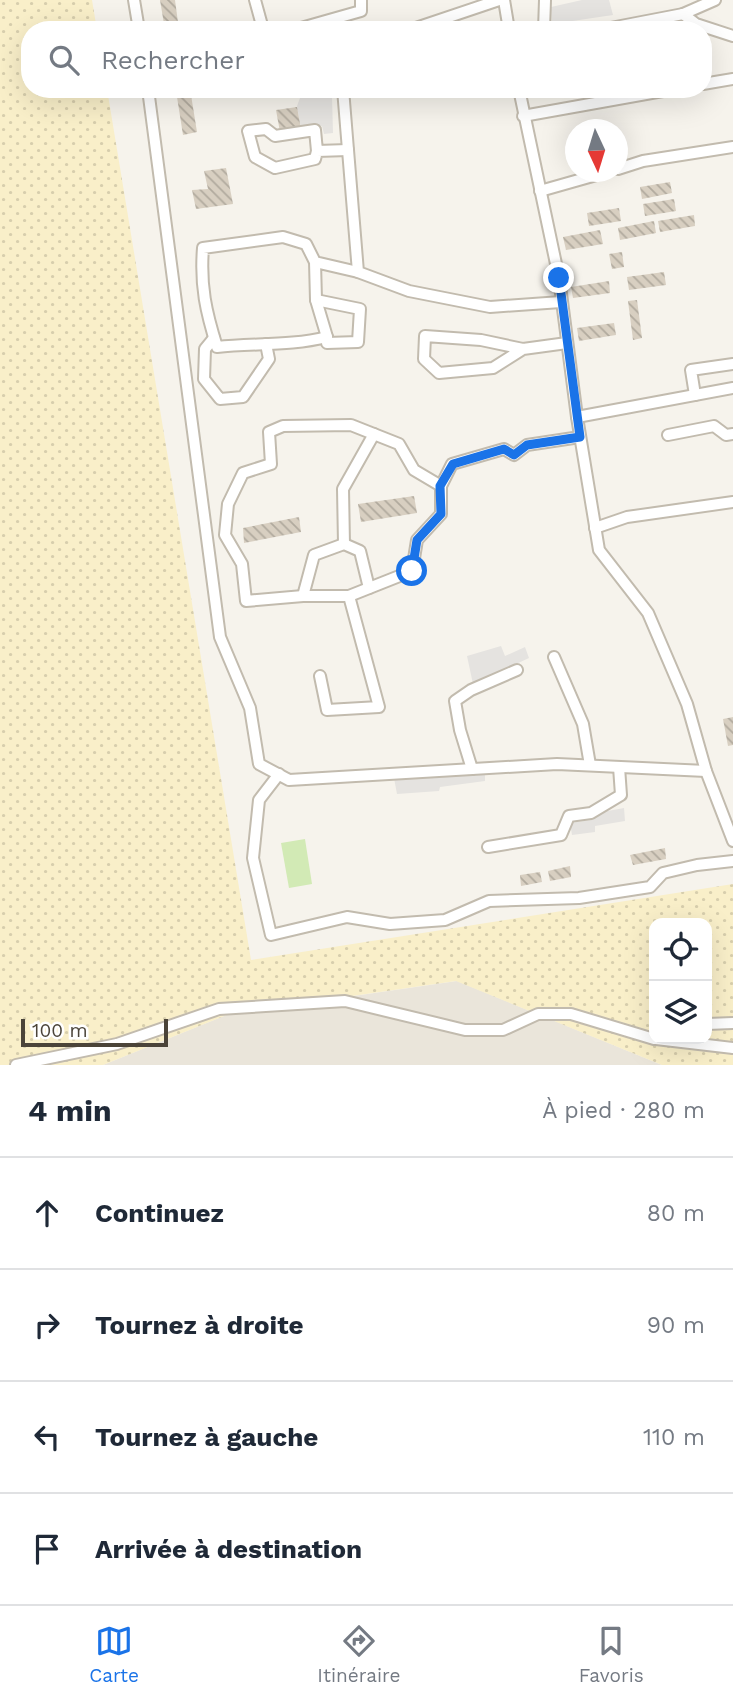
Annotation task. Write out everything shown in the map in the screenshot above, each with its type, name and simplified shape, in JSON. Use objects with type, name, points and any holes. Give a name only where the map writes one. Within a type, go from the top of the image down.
[{"type":"street","points":[[134,0],[138,21]]},
{"type":"street","points":[[255,0],[261,21]]},
{"type":"street","points":[[330,21],[361,12],[361,0]]},
{"type":"street","points":[[438,21],[502,0],[507,21]]},
{"type":"street","points":[[544,21],[545,0]]},
{"type":"street","points":[[647,21],[683,14],[715,0]]},
{"type":"street","points":[[683,14],[692,21]]},
{"type":"street","points":[[712,29],[733,36]]},
{"type":"street","points":[[712,82],[733,79]]},
{"type":"street","points":[[149,98],[220,638],[250,708],[259,764],[289,780],[557,764],[706,771]]},
{"type":"street","points":[[344,98],[358,272]]},
{"type":"street","points":[[520,98],[559,278],[577,417],[599,550],[648,613],[687,704],[706,771],[728,812],[733,841]]},
{"type":"street","points":[[523,116],[624,98]]},
{"type":"street","points":[[266,129],[275,136],[315,130],[317,150],[315,159],[275,168],[255,156],[248,131],[266,129]]},
{"type":"street","points":[[628,166],[733,147]]},
{"type":"street","points":[[317,150],[348,150]]},
{"type":"street","points":[[540,191],[572,182]]},
{"type":"street","points":[[316,300],[360,309],[358,342],[327,343],[327,337],[316,300],[315,261],[306,244],[283,237],[203,248],[200,278],[217,347],[302,343],[327,337]]},
{"type":"street","points":[[315,261],[358,272],[409,291],[490,307],[561,302]]},
{"type":"street","points":[[523,349],[493,368],[439,373],[424,359],[425,336],[481,340],[523,349],[567,343]]},
{"type":"street","points":[[214,338],[205,349],[204,379],[220,399],[243,397],[269,359],[266,344]]},
{"type":"street","points":[[695,395],[691,370],[733,365]]},
{"type":"street","points":[[577,417],[733,388]]},
{"type":"street","points":[[440,486],[414,470],[399,444],[351,425],[283,426],[269,432],[271,464],[243,473],[228,504],[225,535],[242,564],[246,601],[303,596],[349,596],[412,571],[417,540],[441,514],[440,486],[453,464],[504,449],[514,455],[527,445],[580,437]]},
{"type":"street","points":[[668,435],[714,426],[726,435],[733,434]]},
{"type":"street","points":[[344,544],[342,489],[374,434]]},
{"type":"street","points":[[595,528],[627,517],[733,502]]},
{"type":"street","points":[[303,596],[314,555],[344,544],[360,551],[369,588]]},
{"type":"street","points":[[320,676],[327,710],[379,707],[349,596]]},
{"type":"street","points":[[554,657],[583,724],[590,765]]},
{"type":"street","points":[[472,769],[460,730],[455,701],[471,690],[517,670]]},
{"type":"street","points":[[488,847],[561,835],[569,816],[591,813],[621,795],[619,766]]},
{"type":"street","points":[[279,774],[259,800],[253,858],[271,935],[347,917],[390,923],[445,920],[489,901],[579,898],[650,887],[663,873],[733,860]]},
{"type":"street","points":[[16,1065],[117,1044],[219,1009],[345,1001],[465,1030],[503,1030],[538,1014],[571,1014],[649,1037]]},
{"type":"street","points":[[712,1024],[733,1023]]},
{"type":"street","points":[[710,1044],[733,1048]]},
{"type":"shaded area","points":[[582,0],[609,0],[613,15],[552,21],[551,7]]},
{"type":"shaded area","points":[[300,98],[332,98],[333,133],[324,134],[322,126],[301,129],[297,106]]},
{"type":"shaded area","points":[[501,646],[505,656],[525,647],[529,658],[473,684],[467,656]]},
{"type":"shaded area","points":[[485,771],[485,781],[440,787],[439,791],[397,794],[394,778]]},
{"type":"shaded area","points":[[624,808],[625,821],[595,826],[595,832],[572,835],[570,823],[591,820],[591,814]]},
{"type":"shaded area","points":[[457,981],[662,1065],[103,1065],[229,1014]]},
{"type":"sand","points":[[0,0],[92,0],[96,21],[21,21],[21,98],[108,98],[251,960],[733,884],[733,1065],[662,1065],[456,981],[229,1014],[103,1065],[0,1065]]},
{"type":"green space","points":[[305,839],[312,884],[289,888],[281,843]]},
{"type":"building","points":[[160,0],[175,0],[178,21],[164,21]]},
{"type":"building","points":[[177,98],[191,98],[197,132],[183,135]]},
{"type":"building","points":[[297,107],[301,129],[280,132],[276,110]]},
{"type":"building","points":[[226,168],[233,204],[196,209],[192,190],[208,189],[204,171]]},
{"type":"building","points":[[670,182],[672,193],[642,199],[640,187]]},
{"type":"building","points":[[674,199],[676,211],[645,216],[643,204]]},
{"type":"building","points":[[619,208],[621,221],[589,226],[587,213]]},
{"type":"building","points":[[694,215],[695,226],[660,232],[658,221]]},
{"type":"building","points":[[654,221],[656,233],[620,240],[618,228]]},
{"type":"building","points":[[600,230],[603,244],[566,250],[563,237]]},
{"type":"building","points":[[622,252],[624,267],[612,269],[609,254]]},
{"type":"building","points":[[664,272],[666,285],[629,290],[627,277]]},
{"type":"building","points":[[609,281],[610,293],[573,298],[571,287]]},
{"type":"building","points":[[637,300],[642,338],[633,340],[628,301]]},
{"type":"building","points":[[614,323],[616,335],[579,341],[577,328]]},
{"type":"building","points":[[414,496],[417,513],[361,522],[358,504]]},
{"type":"building","points":[[299,517],[301,532],[244,543],[243,528]]},
{"type":"building","points":[[733,717],[733,745],[728,746],[723,719]]},
{"type":"building","points":[[665,848],[666,859],[633,865],[630,855]]},
{"type":"building","points":[[570,866],[571,877],[550,881],[548,871]]},
{"type":"building","points":[[540,872],[542,882],[521,886],[520,875]]},
{"type":"route","points":[[412,571],[417,540],[441,514],[440,486],[453,464],[504,449],[514,455],[527,445],[580,437],[559,278]]}]
